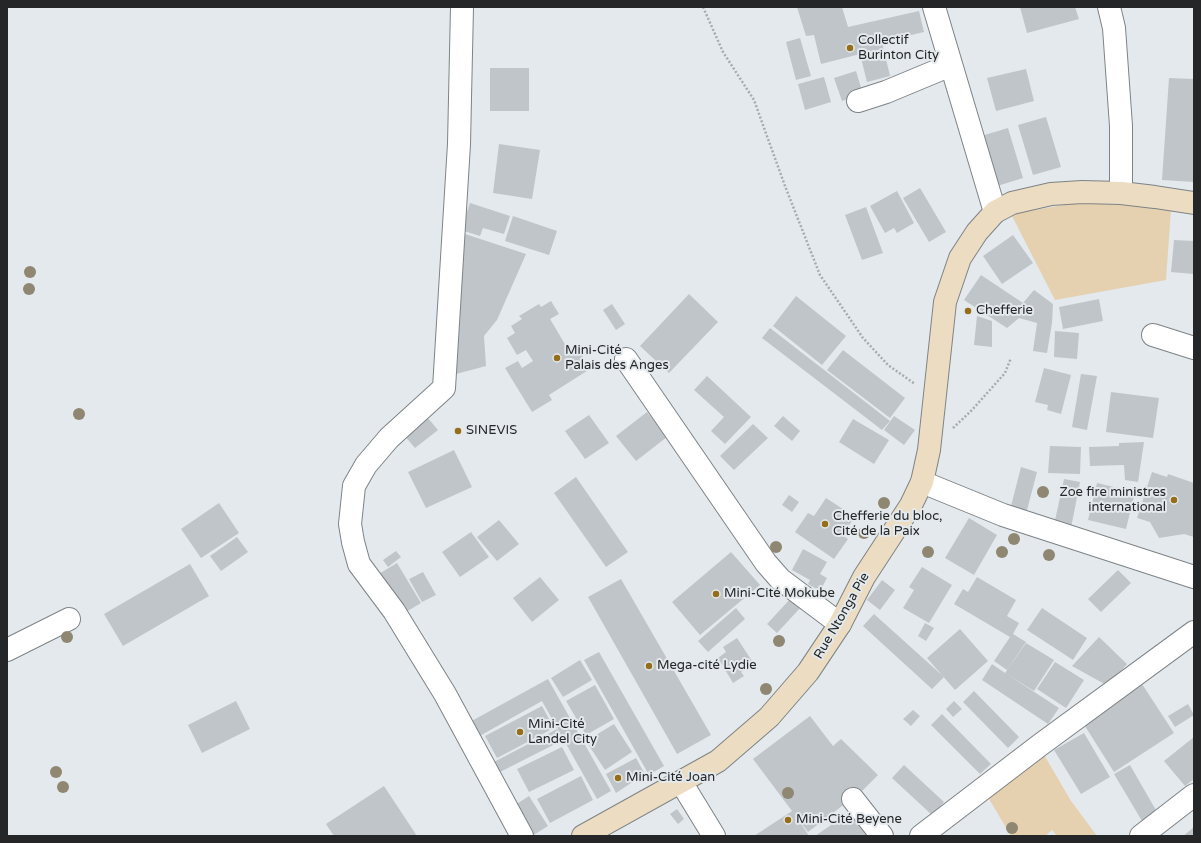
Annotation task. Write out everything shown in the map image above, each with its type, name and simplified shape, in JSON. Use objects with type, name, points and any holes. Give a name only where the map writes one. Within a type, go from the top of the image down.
[{"type":"street","points":[[462,7],[459,144],[444,388],[389,438],[366,465],[354,486],[350,524],[359,564],[394,611],[441,688],[522,836]]},
{"type":"street","points":[[934,7],[995,212],[1012,203],[1051,194],[1082,192],[1121,193],[1194,203]]},
{"type":"street","points":[[1109,7],[1114,28],[1121,126],[1121,193]]},
{"type":"street","points":[[858,101],[886,92],[951,65]]},
{"type":"street","name":"Rue Ntonga Pie","points":[[583,836],[718,761],[769,717],[808,672],[840,624],[864,578],[911,505],[922,482],[929,450],[945,302],[960,258],[977,232],[995,212]]},
{"type":"street","points":[[1153,335],[1194,348]]},
{"type":"street","points":[[626,359],[766,562],[780,579],[840,624]]},
{"type":"street","points":[[922,482],[1003,515],[1194,577]]},
{"type":"street","points":[[7,650],[69,619]]},
{"type":"street","points":[[922,836],[1040,745],[1194,632]]},
{"type":"street","points":[[681,782],[714,836]]},
{"type":"street","points":[[1140,836],[1194,796]]},
{"type":"street","points":[[853,799],[882,836]]},
{"type":"path","points":[[703,7],[723,52],[754,100],[785,186],[820,275],[862,338],[888,365],[934,397]]},
{"type":"path","points":[[929,450],[972,410],[1005,373],[1011,358]]},
{"type":"shaded area","points":[[1093,200],[1171,209],[1166,280],[1055,300],[1011,214]]},
{"type":"shaded area","points":[[1043,753],[1071,801],[1097,836],[1057,836],[1052,830],[1045,836],[1011,836],[985,792]]},
{"type":"building","name":"Collectif Burinton City","points":[[797,7],[842,7],[848,27],[919,11],[924,32],[882,42],[890,76],[867,82],[860,54],[821,64],[814,35],[806,36]]},
{"type":"building","points":[[1020,7],[1075,7],[1079,19],[1027,33]]},
{"type":"building","points":[[800,38],[811,76],[796,80],[786,42]]},
{"type":"building","points":[[490,68],[529,68],[529,111],[490,111]]},
{"type":"building","points":[[1026,69],[1034,101],[996,111],[987,78]]},
{"type":"building","points":[[856,71],[863,94],[842,101],[834,78]]},
{"type":"building","points":[[824,77],[831,102],[805,110],[798,84]]},
{"type":"building","points":[[1169,78],[1194,79],[1194,182],[1162,180]]},
{"type":"building","points":[[1046,117],[1061,167],[1033,175],[1018,125]]},
{"type":"building","points":[[1008,128],[1023,178],[994,187],[978,137]]},
{"type":"building","points":[[499,144],[540,150],[532,199],[493,193]]},
{"type":"building","points":[[920,188],[946,232],[929,242],[903,198]]},
{"type":"building","points":[[897,191],[914,223],[897,233],[894,228],[885,233],[870,206]]},
{"type":"building","points":[[470,203],[510,216],[504,234],[483,228],[480,236],[461,230]]},
{"type":"building","points":[[866,207],[883,253],[862,260],[845,215]]},
{"type":"building","points":[[513,216],[557,231],[549,255],[505,241]]},
{"type":"building","points":[[462,233],[526,254],[497,320],[484,336],[486,366],[456,374]]},
{"type":"building","points":[[1013,235],[1033,263],[1002,284],[983,256]]},
{"type":"building","points":[[1174,240],[1194,241],[1194,274],[1171,272]]},
{"type":"building","points":[[981,275],[1023,303],[1034,290],[1053,304],[1052,323],[1047,353],[1033,351],[1037,323],[1019,318],[1007,328],[964,300]]},
{"type":"building","points":[[689,294],[718,322],[669,373],[640,346]]},
{"type":"building","points":[[796,296],[846,336],[822,365],[773,326]]},
{"type":"building","points":[[1099,299],[1103,321],[1063,329],[1059,307]]},
{"type":"building","name":"Mini-Cité Palais des Anges","points":[[551,301],[559,314],[550,319],[572,356],[579,351],[590,369],[549,395],[552,400],[532,412],[505,368],[518,361],[522,368],[533,361],[526,350],[517,355],[507,338],[515,333],[511,326],[522,319],[519,316],[539,304],[541,307]]},
{"type":"building","points":[[612,304],[625,324],[616,330],[603,310]]},
{"type":"building","points":[[977,316],[992,321],[992,347],[974,345]]},
{"type":"building","points":[[770,328],[890,421],[882,430],[762,338]]},
{"type":"building","points":[[1055,331],[1079,333],[1077,359],[1054,357]]},
{"type":"building","points":[[843,350],[905,398],[890,418],[827,370]]},
{"type":"building","points":[[1044,368],[1071,375],[1061,414],[1047,410],[1048,405],[1035,402]]},
{"type":"building","points":[[1081,374],[1097,376],[1087,430],[1072,427]]},
{"type":"building","points":[[707,376],[751,417],[725,444],[711,431],[724,417],[694,390]]},
{"type":"building","points":[[1111,392],[1159,398],[1153,438],[1106,432]]},
{"type":"building","points":[[647,412],[667,437],[636,461],[616,436]]},
{"type":"building","points":[[589,415],[609,443],[585,459],[565,431]]},
{"type":"building","points":[[783,416],[800,431],[792,441],[774,426]]},
{"type":"building","points":[[894,416],[915,430],[904,445],[884,430]]},
{"type":"building","points":[[427,417],[438,430],[415,448],[404,435]]},
{"type":"building","points":[[853,419],[889,440],[874,464],[839,442]]},
{"type":"building","points":[[753,424],[768,438],[734,470],[720,456]]},
{"type":"building","points":[[1144,442],[1138,482],[1125,480],[1124,465],[1090,466],[1089,447],[1119,446],[1119,443]]},
{"type":"building","points":[[1050,446],[1081,447],[1080,474],[1048,473]]},
{"type":"building","points":[[454,450],[472,487],[426,508],[408,472]]},
{"type":"building","points":[[1021,467],[1037,472],[1026,514],[1010,510]]},
{"type":"building","points":[[1152,472],[1167,477],[1168,474],[1194,483],[1194,537],[1184,534],[1159,538],[1150,522],[1137,518]]},
{"type":"building","points":[[576,477],[628,552],[606,567],[554,493]]},
{"type":"building","points":[[1064,479],[1080,482],[1071,528],[1054,525]]},
{"type":"building","points":[[1097,483],[1135,492],[1126,529],[1088,520]]},
{"type":"building","points":[[789,495],[799,502],[792,512],[782,505]]},
{"type":"building","name":"Chefferie du bloc, Cité de la Paix","points":[[826,498],[855,517],[842,535],[848,539],[834,559],[795,532],[808,513],[814,516]]},
{"type":"building","points":[[219,503],[239,533],[201,558],[181,529]]},
{"type":"building","points":[[969,518],[997,535],[974,575],[945,558]]},
{"type":"building","points":[[499,520],[519,544],[497,561],[477,537]]},
{"type":"building","points":[[471,532],[489,557],[460,577],[442,552]]},
{"type":"building","points":[[237,537],[248,552],[221,571],[210,556]]},
{"type":"building","points":[[803,549],[827,562],[820,574],[827,578],[820,591],[808,584],[810,580],[792,570]]},
{"type":"building","points":[[396,551],[401,557],[388,567],[383,560]]},
{"type":"building","name":"Mini-Cité Mokube","points":[[731,552],[760,585],[700,635],[672,602]]},
{"type":"building","points":[[397,563],[421,603],[401,615],[377,575]]},
{"type":"building","points":[[190,564],[209,596],[123,646],[104,614]]},
{"type":"building","points":[[922,567],[952,585],[929,623],[903,608],[914,590],[909,587]]},
{"type":"building","points":[[1118,570],[1131,583],[1101,612],[1088,599]]},
{"type":"building","points":[[423,572],[436,595],[422,602],[409,579]]},
{"type":"building","points":[[540,577],[559,600],[532,622],[513,598]]},
{"type":"building","points":[[977,577],[1016,600],[1007,616],[1019,623],[1013,634],[1026,642],[1007,670],[994,661],[1010,637],[954,604],[963,589],[968,592]]},
{"type":"building","name":"Mega-cité Lydie","points":[[621,579],[711,735],[677,754],[588,597]]},
{"type":"building","points":[[882,580],[895,590],[880,610],[867,600]]},
{"type":"building","points":[[792,597],[802,606],[777,633],[767,624]]},
{"type":"building","points":[[736,608],[745,619],[708,652],[698,641]]},
{"type":"building","points":[[1042,608],[1087,638],[1073,660],[1027,630]]},
{"type":"building","points":[[874,614],[944,677],[932,689],[863,626]]},
{"type":"building","points":[[925,623],[934,628],[926,641],[918,636]]},
{"type":"building","points":[[960,629],[988,661],[955,690],[927,658]]},
{"type":"building","points":[[1099,637],[1127,664],[1108,686],[1072,666]]},
{"type":"building","points":[[737,638],[754,664],[741,672],[744,676],[733,683],[718,658],[726,652],[723,647]]},
{"type":"building","points":[[1026,643],[1054,660],[1034,691],[1008,675],[1059,708],[1048,724],[982,680],[992,664],[1005,673]]},
{"type":"building","points":[[599,652],[664,766],[649,775],[584,660]]},
{"type":"building","points":[[580,660],[592,680],[563,697],[551,678]]},
{"type":"building","points":[[1055,662],[1084,680],[1066,708],[1037,689]]},
{"type":"building","points":[[548,679],[611,791],[597,799],[542,701],[476,738],[468,723]]},
{"type":"building","points":[[1142,684],[1174,733],[1114,772],[1083,723]]},
{"type":"building","points":[[595,685],[614,719],[586,735],[566,701]]},
{"type":"building","points":[[974,691],[1019,737],[1008,748],[963,702]]},
{"type":"building","points":[[236,701],[250,729],[202,753],[188,725]]},
{"type":"building","points":[[954,701],[962,709],[953,717],[946,709]]},
{"type":"building","points":[[1188,704],[1194,715],[1175,727],[1168,716]]},
{"type":"building","name":"Mini-Cité Landel City","points":[[542,706],[554,728],[497,758],[485,736]]},
{"type":"building","points":[[913,710],[920,716],[911,726],[903,719]]},
{"type":"building","points":[[942,714],[991,764],[980,774],[931,725]]},
{"type":"building","points":[[810,716],[833,746],[841,739],[878,775],[863,790],[808,832],[798,819],[809,836],[754,836],[792,811],[753,759]]},
{"type":"building","points":[[614,724],[632,752],[605,770],[586,741]]},
{"type":"building","points":[[557,729],[563,740],[498,773],[492,763]]},
{"type":"building","points":[[1084,733],[1110,777],[1081,794],[1054,750]]},
{"type":"building","points":[[1194,737],[1194,779],[1185,786],[1164,761]]},
{"type":"building","points":[[562,747],[574,770],[529,792],[517,769]]},
{"type":"building","points":[[636,758],[646,776],[631,783],[616,793],[606,774]]},
{"type":"building","points":[[904,765],[944,802],[932,815],[892,778]]},
{"type":"building","points":[[1130,765],[1157,812],[1142,821],[1114,774]]},
{"type":"building","points":[[581,776],[593,800],[550,823],[537,799]]},
{"type":"building","points":[[384,786],[417,836],[334,836],[326,824]]},
{"type":"building","points":[[529,796],[548,826],[532,836],[512,807]]},
{"type":"building","points":[[677,809],[684,819],[678,824],[670,814]]},
{"type":"building","points":[[853,810],[871,836],[815,836]]},
{"type":"building","points":[[1194,827],[1194,836],[1183,836]]},
{"type":"place","name":"Collectif Burinton City","points":[[850,48]]},
{"type":"place","name":"Chefferie","points":[[968,311]]},
{"type":"place","name":"Mini-Cité Palais des Anges","points":[[557,358]]},
{"type":"place","name":"SINEVIS","points":[[458,431]]},
{"type":"place","name":"Zoe fire ministres international","points":[[1174,500]]},
{"type":"place","name":"Chefferie du bloc, Cité de la Paix","points":[[825,524]]},
{"type":"place","name":"Mini-Cité Mokube","points":[[716,594]]},
{"type":"place","name":"Mega-cité Lydie","points":[[649,666]]},
{"type":"place","name":"Mini-Cité Landel City","points":[[520,732]]},
{"type":"place","name":"Mini-Cité Joan","points":[[618,778]]},
{"type":"place","name":"Mini-Cité Beyene","points":[[788,820]]}]
